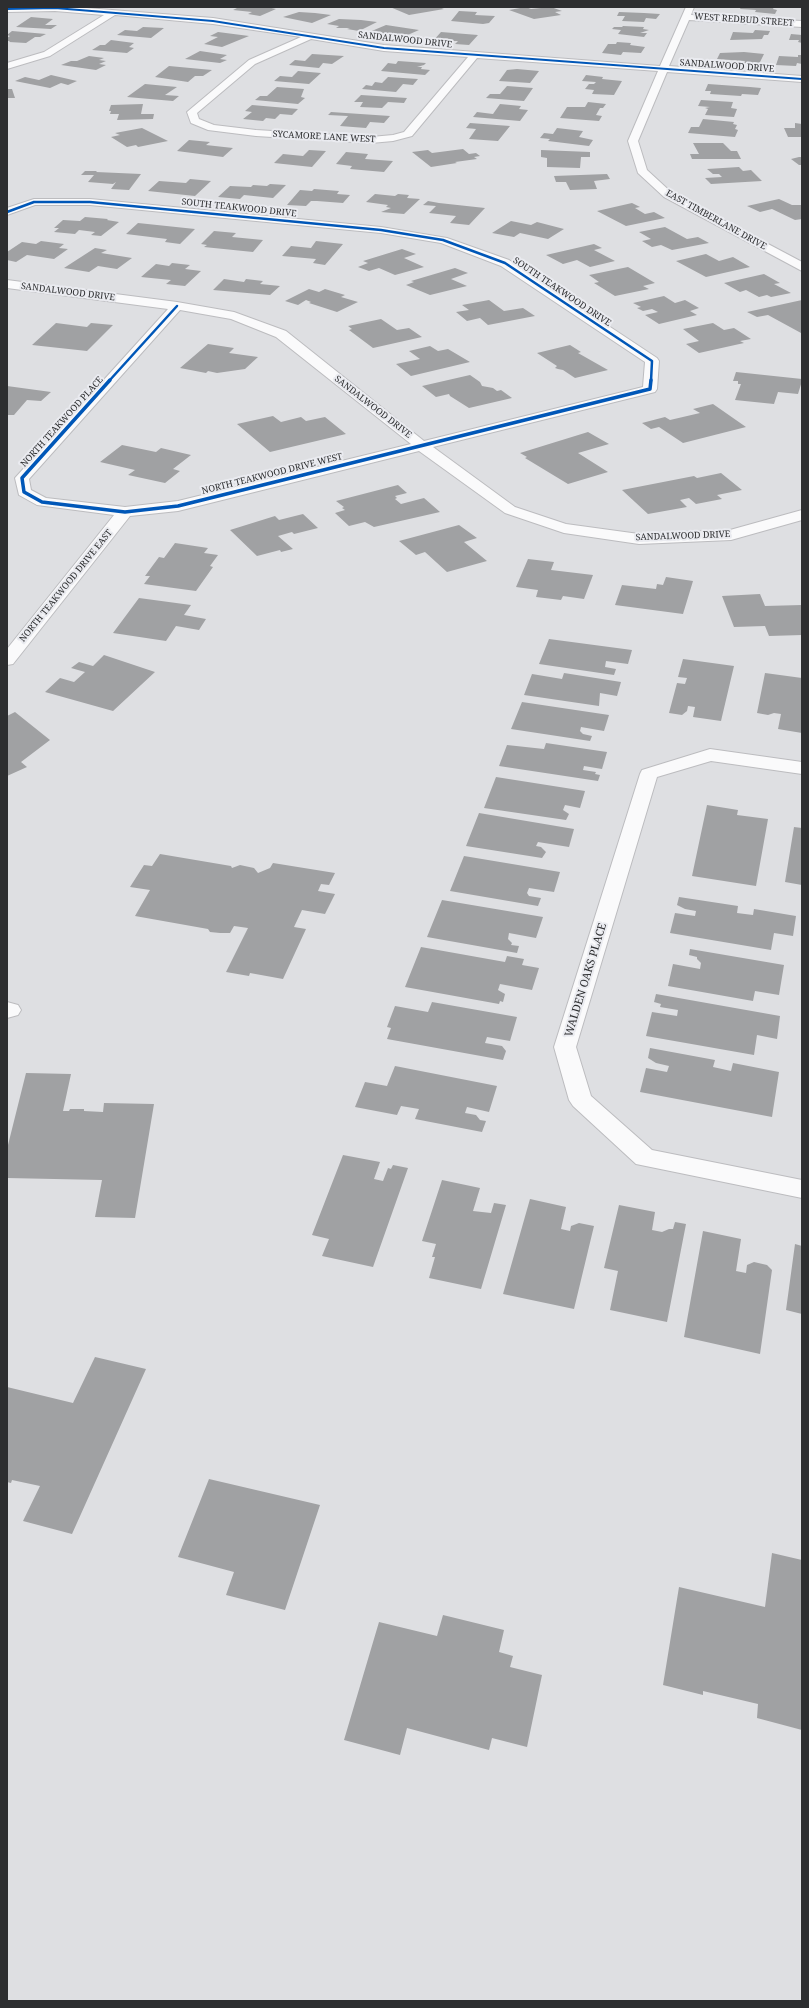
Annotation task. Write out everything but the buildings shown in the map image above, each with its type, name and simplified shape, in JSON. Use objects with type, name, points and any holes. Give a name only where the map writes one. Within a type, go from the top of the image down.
[{"type":"street","name":"SANDALWOOD DRIVE","points":[[7,9],[55,8],[213,20],[309,37],[384,48],[802,79]]},
{"type":"street","name":"WEST REDBUD STREET","points":[[688,12],[802,24]]},
{"type":"street","name":"EAST TIMBERLANE DRIVE","points":[[688,12],[633,141],[642,171],[668,195],[802,267]]},
{"type":"street","points":[[7,66],[47,54],[113,13]]},
{"type":"street","name":"SYCAMORE LANE WEST","points":[[309,37],[252,62],[192,112],[195,121],[212,128],[256,133],[371,140],[393,138],[408,134],[474,55]]},
{"type":"street","name":"SOUTH TEAKWOOD DRIVE","points":[[7,212],[34,202],[90,202],[381,230],[443,240],[505,263],[652,361],[650,389],[421,445]]},
{"type":"street","name":"SANDALWOOD DRIVE","points":[[7,284],[177,306],[234,316],[281,334],[421,445],[510,510],[564,528],[639,539],[716,536],[731,535],[802,516]]},
{"type":"street","name":"NORTH TEAKWOOD PLACE","points":[[125,512],[42,502],[24,492],[22,478],[177,306]]},
{"type":"street","name":"NORTH TEAKWOOD DRIVE WEST","points":[[125,512],[178,506],[421,445]]},
{"type":"street","name":"NORTH TEAKWOOD DRIVE EAST","points":[[7,660],[125,512]]},
{"type":"street","name":"WALDEN OAKS PLACE","points":[[802,768],[710,755],[649,774],[565,1047],[581,1100],[645,1158],[802,1189]]},
{"type":"cycle path","points":[[7,9],[55,8],[213,21],[384,48],[802,79]]},
{"type":"cycle path","points":[[7,212],[34,202],[90,202],[381,230],[443,240],[505,263],[652,361],[650,389],[178,506],[125,512],[42,502],[24,492],[22,478],[177,306]]}]
